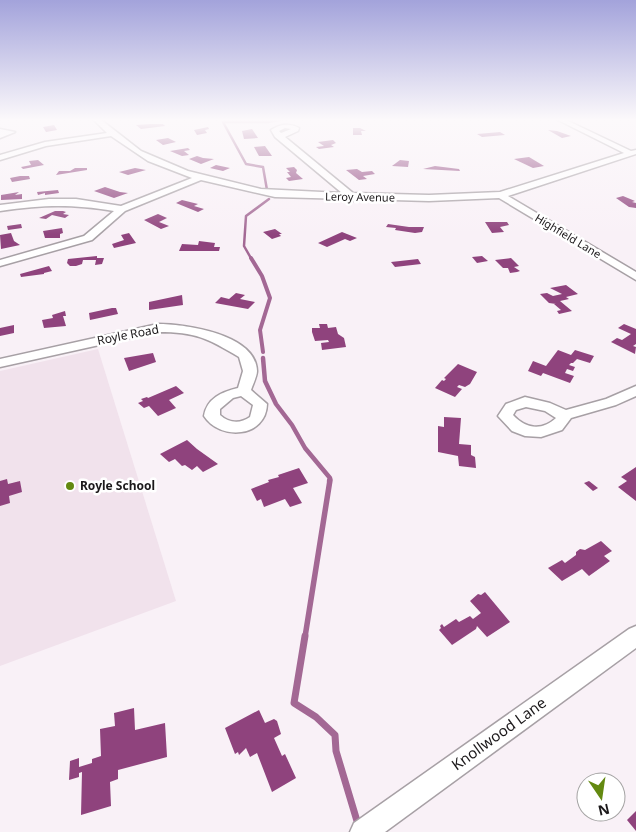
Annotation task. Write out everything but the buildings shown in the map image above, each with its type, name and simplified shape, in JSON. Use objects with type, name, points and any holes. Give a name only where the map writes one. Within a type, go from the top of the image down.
[{"type":"street","name":"Leroy Avenue","points":[[149,158],[201,177],[260,192],[352,198],[501,195],[615,158]]},
{"type":"street","points":[[305,158],[352,198]]},
{"type":"street","points":[[0,262],[66,246],[88,238],[122,209],[201,177]]},
{"type":"street","name":"Highfield Lane","points":[[501,195],[636,277]]},
{"type":"street","points":[[0,208],[49,202],[76,202],[122,209]]},
{"type":"street","name":"Royle Road","points":[[0,363],[144,330],[177,328],[210,334],[245,355],[250,371],[244,391]]},
{"type":"street","points":[[564,415],[611,402],[636,390]]},
{"type":"street","name":"Knollwood Lane","points":[[363,832],[636,636]]},
{"type":"shaded area","name":"Royle School","points":[[98,349],[176,601],[0,666],[0,371]]},
{"type":"waterway","points":[[243,158],[246,164],[263,167],[267,190]]},
{"type":"waterway","points":[[252,260],[244,246],[246,216],[269,199]]},
{"type":"waterway","points":[[251,258],[262,276],[270,298],[260,330],[263,352]]},
{"type":"waterway","points":[[263,358],[265,381],[276,404],[292,425],[305,448],[330,478],[329,481]]},
{"type":"waterway","points":[[305,637],[330,480]]},
{"type":"waterway","points":[[305,636],[294,703],[316,717],[335,735],[336,751],[357,821]]},
{"type":"place","name":"Royle School","points":[[70,486]]}]
